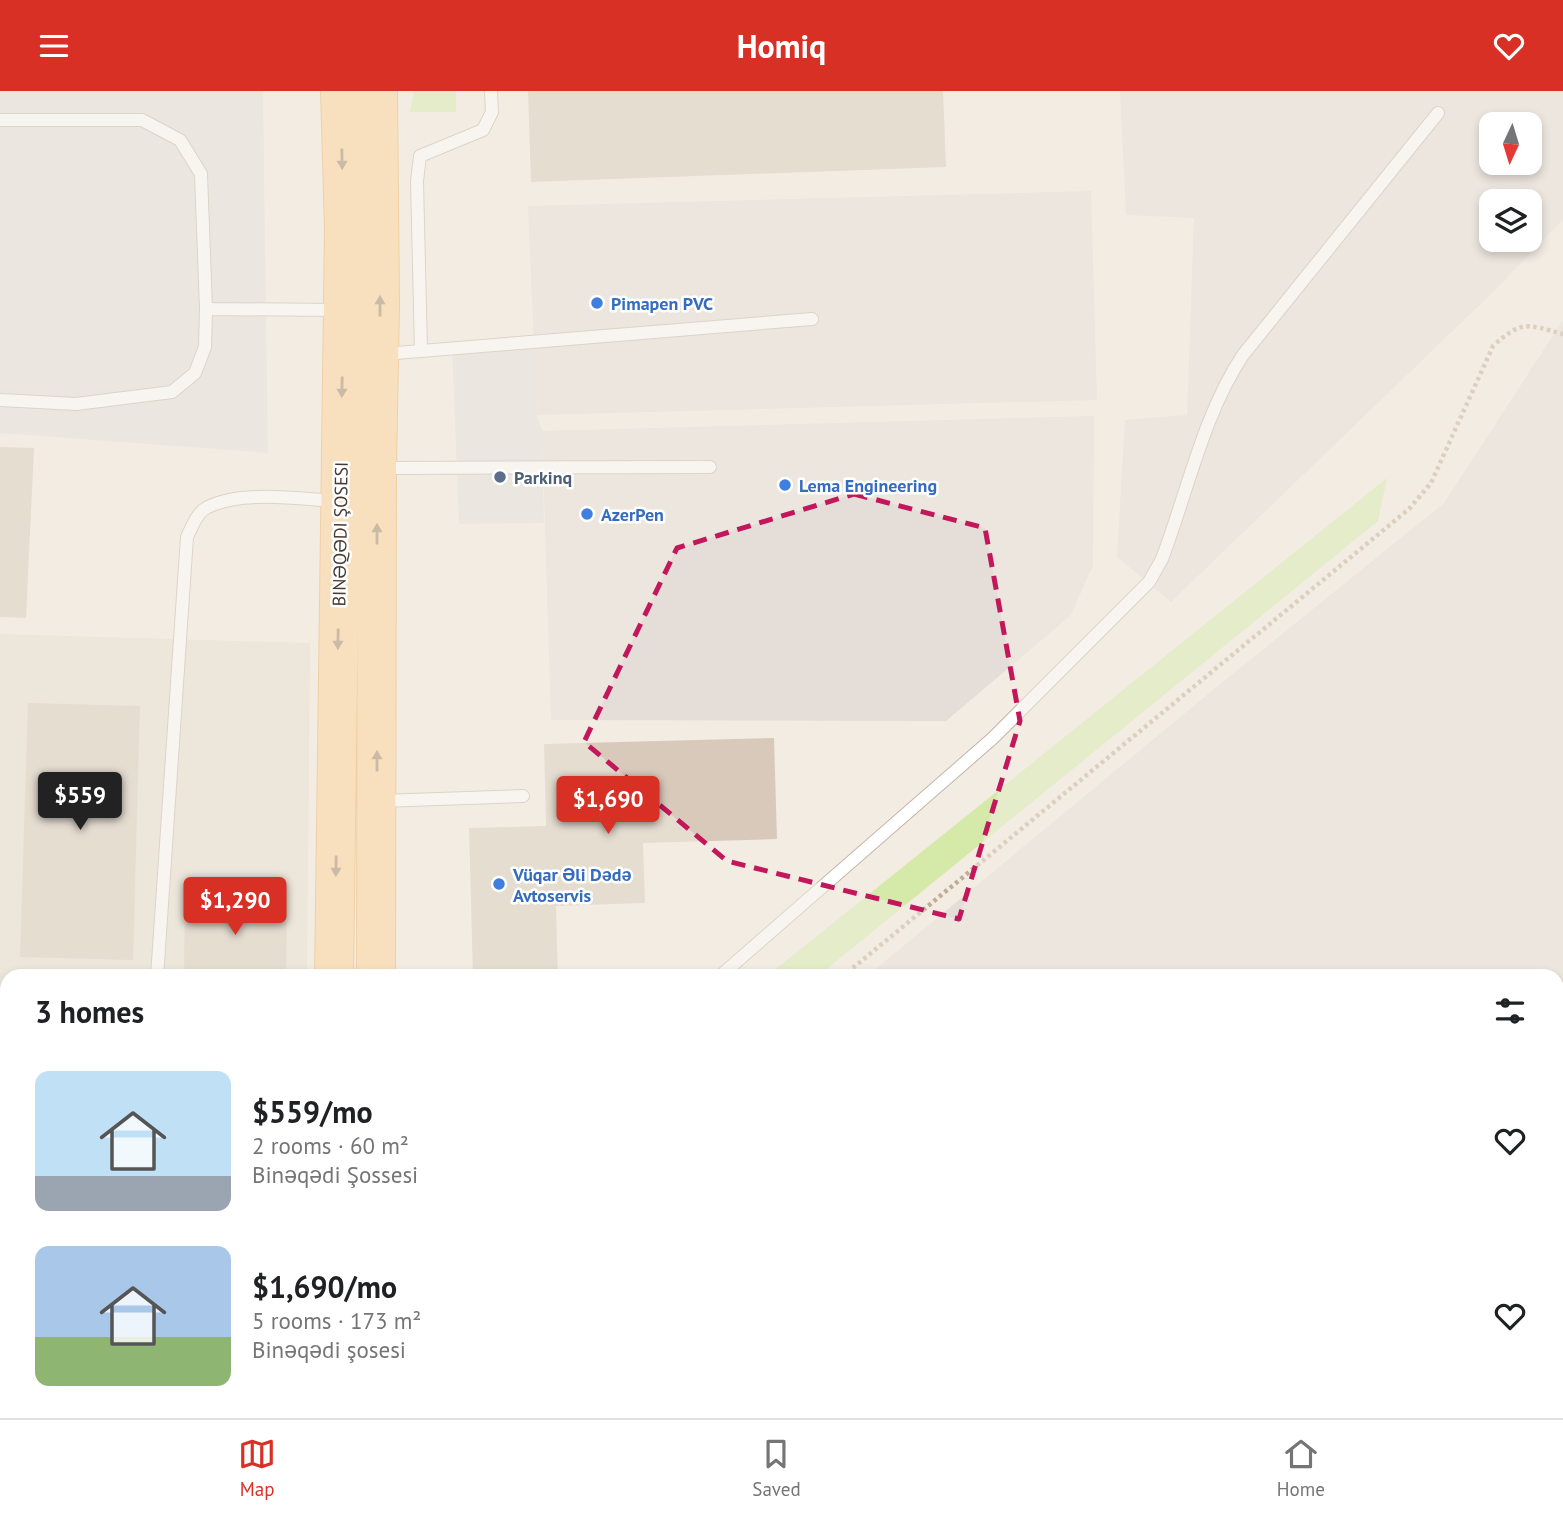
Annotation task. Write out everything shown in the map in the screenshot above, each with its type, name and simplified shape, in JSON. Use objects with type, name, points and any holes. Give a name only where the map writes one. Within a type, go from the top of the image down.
[{"type":"main road","name":"BINƏQƏDI ŞOSESI","points":[[334,969],[344,228],[340,91]]},
{"type":"main road","name":"BINƏQƏDI ŞOSESI","points":[[376,969],[377,468],[380,354],[378,93]]},
{"type":"lane","points":[[421,351],[417,181],[420,156],[483,130],[492,113],[491,91]]},
{"type":"lane","points":[[728,969],[993,738],[1149,582],[1165,550],[1216,406],[1229,377],[1243,355],[1438,113]]},
{"type":"lane","points":[[0,120],[142,120],[180,140],[201,174],[206,309],[205,347],[195,373],[172,392],[76,404],[0,400]]},
{"type":"lane","points":[[206,309],[343,310]]},
{"type":"lane","points":[[380,354],[812,319]]},
{"type":"lane","points":[[377,468],[710,467]]},
{"type":"lane","points":[[158,969],[187,537],[198,516],[207,507],[234,500],[268,498],[340,501]]},
{"type":"lane","points":[[377,801],[523,796]]},
{"type":"path","points":[[852,969],[1409,509],[1431,483],[1493,347],[1511,330],[1529,324],[1563,334]]},
{"type":"highlighted area","points":[[854,494],[985,528],[1020,721],[959,919],[727,861],[584,742],[677,548]]},
{"type":"shaded area","points":[[0,91],[263,91],[268,453],[0,433]]},
{"type":"shaded area","points":[[1120,91],[1563,91],[1563,220],[1542,242],[1542,189],[1479,189],[1479,252],[1532,252],[1171,602],[1117,557],[1125,420],[1187,415],[1194,218],[1126,215]]},
{"type":"shaded area","points":[[1091,191],[1097,400],[537,415],[528,206]]},
{"type":"shaded area","points":[[1563,320],[1563,969],[875,969],[1208,694],[1444,503]]},
{"type":"shaded area","name":"Parkinq","points":[[534,342],[537,415],[542,431],[544,523],[459,524],[452,348]]},
{"type":"shaded area","points":[[1094,416],[1093,565],[1071,615],[946,721],[551,720],[542,431]]},
{"type":"shaded area","points":[[0,634],[310,643],[307,969],[0,969]]},
{"type":"green space","points":[[414,91],[456,91],[456,112],[410,112]]},
{"type":"green space","points":[[1387,478],[1378,521],[827,969],[776,969]]},
{"type":"building","points":[[528,91],[943,91],[946,167],[531,182]]},
{"type":"building","points":[[0,447],[34,448],[26,618],[0,617]]},
{"type":"building","points":[[28,703],[140,706],[133,960],[20,957]]},
{"type":"building","points":[[774,738],[777,839],[643,843],[645,903],[556,906],[558,969],[473,969],[469,828],[546,826],[544,744]]},
{"type":"building","points":[[185,897],[287,898],[286,969],[184,969]]},
{"type":"place","name":"Pimapen PVC","points":[[597,303]]},
{"type":"place","name":"Parkinq","points":[[500,477]]},
{"type":"place","name":"Lema Engineering","points":[[785,485]]},
{"type":"place","name":"AzerPen","points":[[587,514]]},
{"type":"place","name":"Vüqar Əli Dədə Avtoservis","points":[[499,884]]}]
